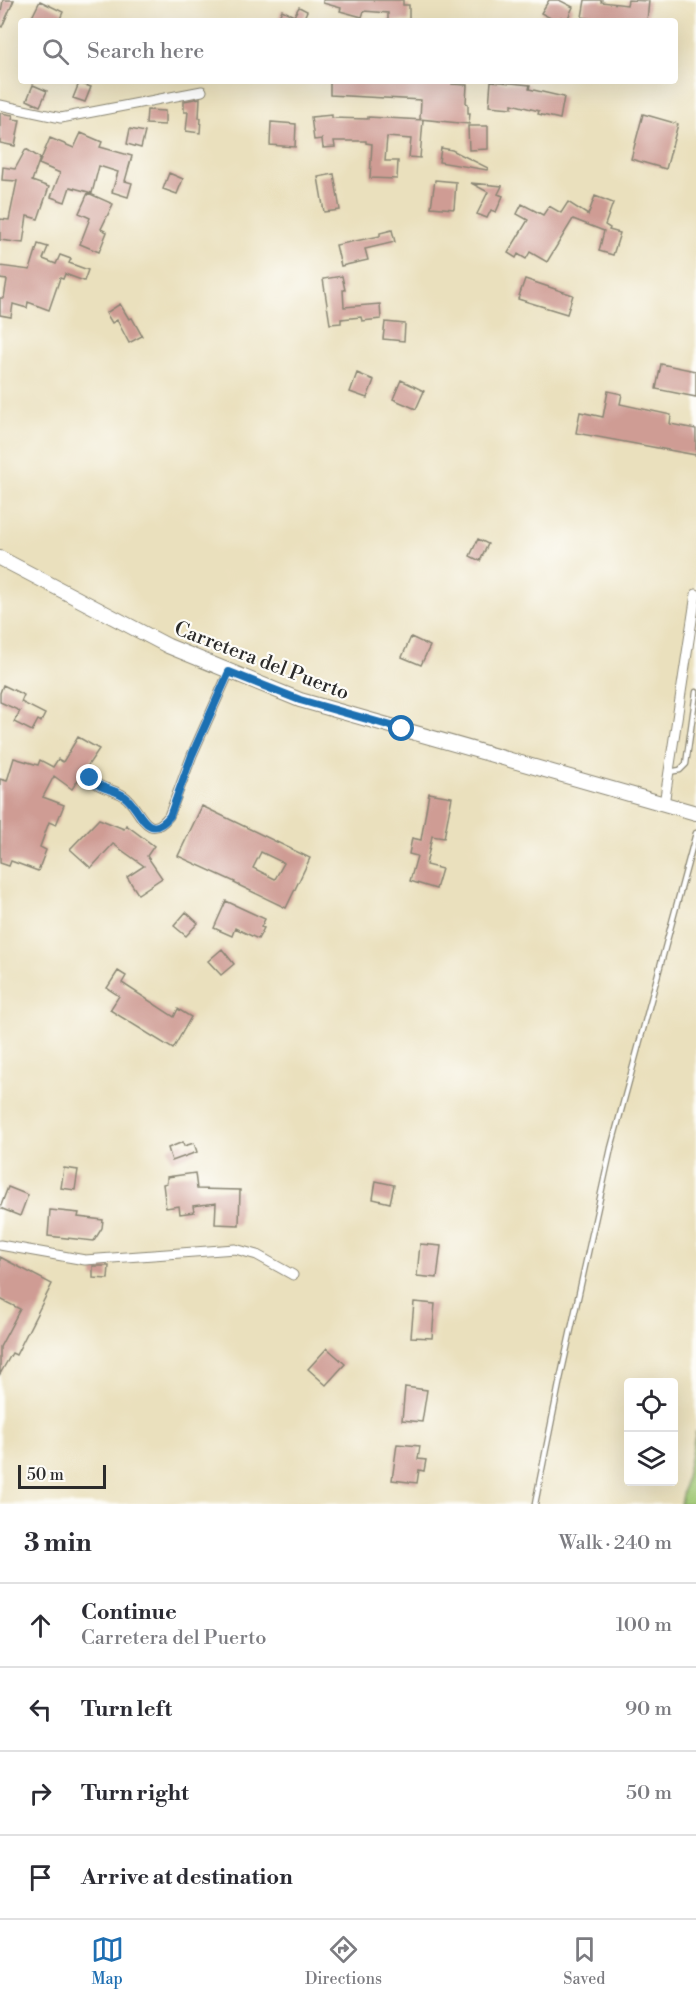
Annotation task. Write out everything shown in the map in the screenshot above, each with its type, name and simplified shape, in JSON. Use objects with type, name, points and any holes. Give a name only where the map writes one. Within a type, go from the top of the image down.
[{"type":"main road","name":"Carretera del Puerto","points":[[0,558],[168,646],[300,700],[696,813]]},
{"type":"street","points":[[0,105],[61,118],[202,91]]},
{"type":"street","points":[[664,804],[696,594]]},
{"type":"street","points":[[90,778],[97,785],[124,796],[149,826],[163,824],[170,816],[192,755],[229,672]]},
{"type":"street","points":[[0,1245],[85,1260],[235,1249],[257,1255],[292,1275]]},
{"type":"lane","points":[[669,772],[680,770],[686,764],[696,692]]},
{"type":"lane","points":[[535,1504],[611,1148],[696,833]]},
{"type":"green space","points":[[696,1431],[696,1504],[680,1504]]},
{"type":"building","points":[[3,0],[14,0],[2,27],[0,17]]},
{"type":"building","points":[[323,0],[403,0],[403,5],[409,5],[409,18],[388,18],[388,13],[364,11],[362,17],[323,3]]},
{"type":"building","points":[[549,0],[559,0],[573,7],[568,18],[550,18],[541,13]]},
{"type":"building","points":[[585,0],[602,0],[601,2],[627,5],[628,0],[649,1],[647,18],[582,17]]},
{"type":"building","points":[[40,1],[63,12],[60,18],[32,18]]},
{"type":"building","points":[[299,7],[307,11],[304,18],[278,18],[282,10],[294,16]]},
{"type":"building","points":[[79,84],[91,87],[85,102],[73,98]]},
{"type":"building","points":[[330,84],[467,85],[466,103],[468,113],[470,113],[469,124],[420,119],[421,100],[330,95]]},
{"type":"building","points":[[491,84],[530,85],[529,89],[564,97],[560,119],[512,104],[512,108],[489,106]]},
{"type":"building","points":[[33,85],[47,91],[40,106],[27,100]]},
{"type":"building","points":[[200,98],[200,133],[186,131],[188,112],[184,112],[184,101]]},
{"type":"building","points":[[147,110],[165,111],[165,125],[146,124]]},
{"type":"building","points":[[0,113],[13,115],[12,119],[20,120],[15,146],[0,143]]},
{"type":"building","points":[[643,114],[678,124],[666,169],[631,159]]},
{"type":"building","points":[[332,115],[332,118],[423,120],[420,158],[409,157],[411,139],[387,137],[385,161],[398,161],[397,179],[370,178],[372,144],[366,141],[334,141],[335,147],[323,148],[322,139],[314,140],[311,117]]},
{"type":"building","points":[[271,122],[296,124],[295,147],[270,145]]},
{"type":"building","points":[[468,126],[488,126],[488,149],[469,150]]},
{"type":"building","points":[[130,129],[145,132],[141,148],[127,144]]},
{"type":"building","points":[[81,133],[102,142],[100,147],[132,156],[125,181],[132,183],[128,197],[112,192],[118,172],[99,166],[92,193],[70,187],[65,202],[51,197],[60,173],[39,164],[50,138],[74,148]]},
{"type":"building","points":[[441,148],[452,150],[488,168],[487,170],[439,162]]},
{"type":"building","points":[[26,149],[40,158],[32,181],[49,187],[38,219],[27,216],[23,243],[0,240],[0,219],[9,220],[17,181],[2,180],[3,167],[15,169]]},
{"type":"building","points":[[169,173],[183,179],[177,194],[163,189]]},
{"type":"building","points":[[334,174],[340,210],[324,212],[318,177]]},
{"type":"building","points":[[435,180],[456,182],[454,209],[431,207]]},
{"type":"building","points":[[471,183],[502,186],[498,194],[503,196],[496,212],[491,210],[487,218],[477,214],[488,192]]},
{"type":"building","points":[[88,193],[113,204],[101,229],[107,232],[99,252],[80,244],[90,218],[79,213]]},
{"type":"building","points":[[595,196],[613,203],[605,225],[610,228],[609,230],[620,233],[613,255],[599,251],[604,231],[573,219],[547,262],[530,252],[526,259],[518,254],[516,258],[508,253],[528,220],[517,214],[522,204],[543,215],[549,206],[561,213],[568,202],[588,215]]},
{"type":"building","points":[[392,230],[395,242],[365,249],[368,260],[341,266],[336,245],[380,236],[380,233]]},
{"type":"building","points":[[38,244],[48,247],[43,259],[56,264],[60,255],[71,259],[69,263],[88,270],[84,281],[65,274],[63,279],[60,278],[49,310],[28,302],[27,308],[13,304],[11,317],[0,315],[0,298],[4,298],[7,280],[0,279],[0,266],[30,270]]},
{"type":"building","points":[[342,276],[345,290],[343,290],[344,307],[380,304],[381,319],[362,321],[361,317],[341,319],[341,323],[330,324],[323,279]]},
{"type":"building","points":[[525,279],[573,295],[567,314],[518,299]]},
{"type":"building","points":[[120,304],[129,319],[132,318],[142,336],[129,343],[117,320],[112,323],[106,313]]},
{"type":"building","points":[[385,322],[405,324],[404,341],[383,339]]},
{"type":"building","points":[[661,364],[696,371],[696,397],[656,389]]},
{"type":"building","points":[[357,373],[374,380],[367,398],[350,392]]},
{"type":"building","points":[[401,380],[424,391],[416,409],[393,399]]},
{"type":"building","points":[[608,391],[622,394],[620,404],[671,415],[670,424],[696,429],[696,455],[576,433],[580,412],[603,417]]},
{"type":"building","points":[[478,539],[488,544],[480,561],[470,556]]},
{"type":"building","points":[[411,637],[430,646],[421,665],[402,657]]},
{"type":"building","points":[[3,685],[24,695],[21,702],[45,714],[41,722],[38,720],[32,731],[14,722],[20,711],[0,702]]},
{"type":"building","points":[[78,737],[99,749],[72,789],[54,776],[43,797],[64,805],[56,825],[49,822],[40,847],[46,850],[38,871],[11,861],[9,866],[0,863],[0,779],[7,781],[14,758],[38,765],[40,760],[53,767],[58,759],[63,762]]},
{"type":"building","points":[[429,793],[452,797],[444,838],[432,836],[426,865],[442,869],[436,889],[410,881],[417,856],[409,854],[412,838],[421,840]]},
{"type":"building","points":[[202,806],[310,858],[286,908],[178,856]],"holes":[[[261,852],[284,863],[275,879],[253,868]]]},
{"type":"building","points":[[99,819],[124,829],[126,825],[154,846],[147,856],[162,878],[138,894],[127,877],[144,866],[113,844],[91,868],[70,849]]},
{"type":"building","points":[[226,901],[265,919],[261,927],[264,928],[258,939],[235,928],[232,936],[214,928]]},
{"type":"building","points":[[186,912],[198,923],[186,936],[174,926]]},
{"type":"building","points":[[222,949],[234,964],[221,975],[208,961]]},
{"type":"building","points":[[118,971],[126,976],[122,983],[174,1017],[178,1009],[191,1017],[173,1049],[110,1010],[119,996],[107,988]]},
{"type":"building","points":[[183,1142],[184,1146],[194,1143],[197,1152],[172,1161],[168,1148]]},
{"type":"building","points":[[64,1168],[78,1170],[75,1190],[61,1188]]},
{"type":"building","points":[[195,1173],[197,1189],[240,1190],[239,1225],[215,1224],[216,1203],[193,1206],[194,1212],[180,1214],[179,1206],[166,1208],[163,1184],[167,1183],[167,1177]]},
{"type":"building","points":[[376,1181],[394,1185],[390,1203],[373,1199]]},
{"type":"building","points":[[8,1187],[28,1195],[20,1216],[0,1208]]},
{"type":"building","points":[[50,1210],[79,1213],[78,1217],[103,1220],[102,1228],[94,1241],[48,1236]]},
{"type":"building","points":[[420,1244],[441,1246],[437,1278],[417,1276]]},
{"type":"building","points":[[0,1257],[52,1284],[16,1355],[12,1353],[0,1374],[0,1347],[20,1309],[0,1299]]},
{"type":"building","points":[[93,1266],[109,1266],[108,1279],[93,1278]]},
{"type":"building","points":[[414,1302],[435,1304],[432,1338],[411,1337]]},
{"type":"building","points":[[327,1348],[345,1364],[326,1385],[308,1369]]},
{"type":"building","points":[[405,1387],[427,1390],[422,1422],[402,1420]]},
{"type":"building","points":[[397,1444],[420,1446],[418,1459],[426,1460],[424,1471],[419,1470],[417,1483],[392,1480]]},
{"type":"route","points":[[90,778],[97,785],[124,796],[149,826],[163,824],[170,816],[192,755],[229,672],[300,700],[402,729]]}]
